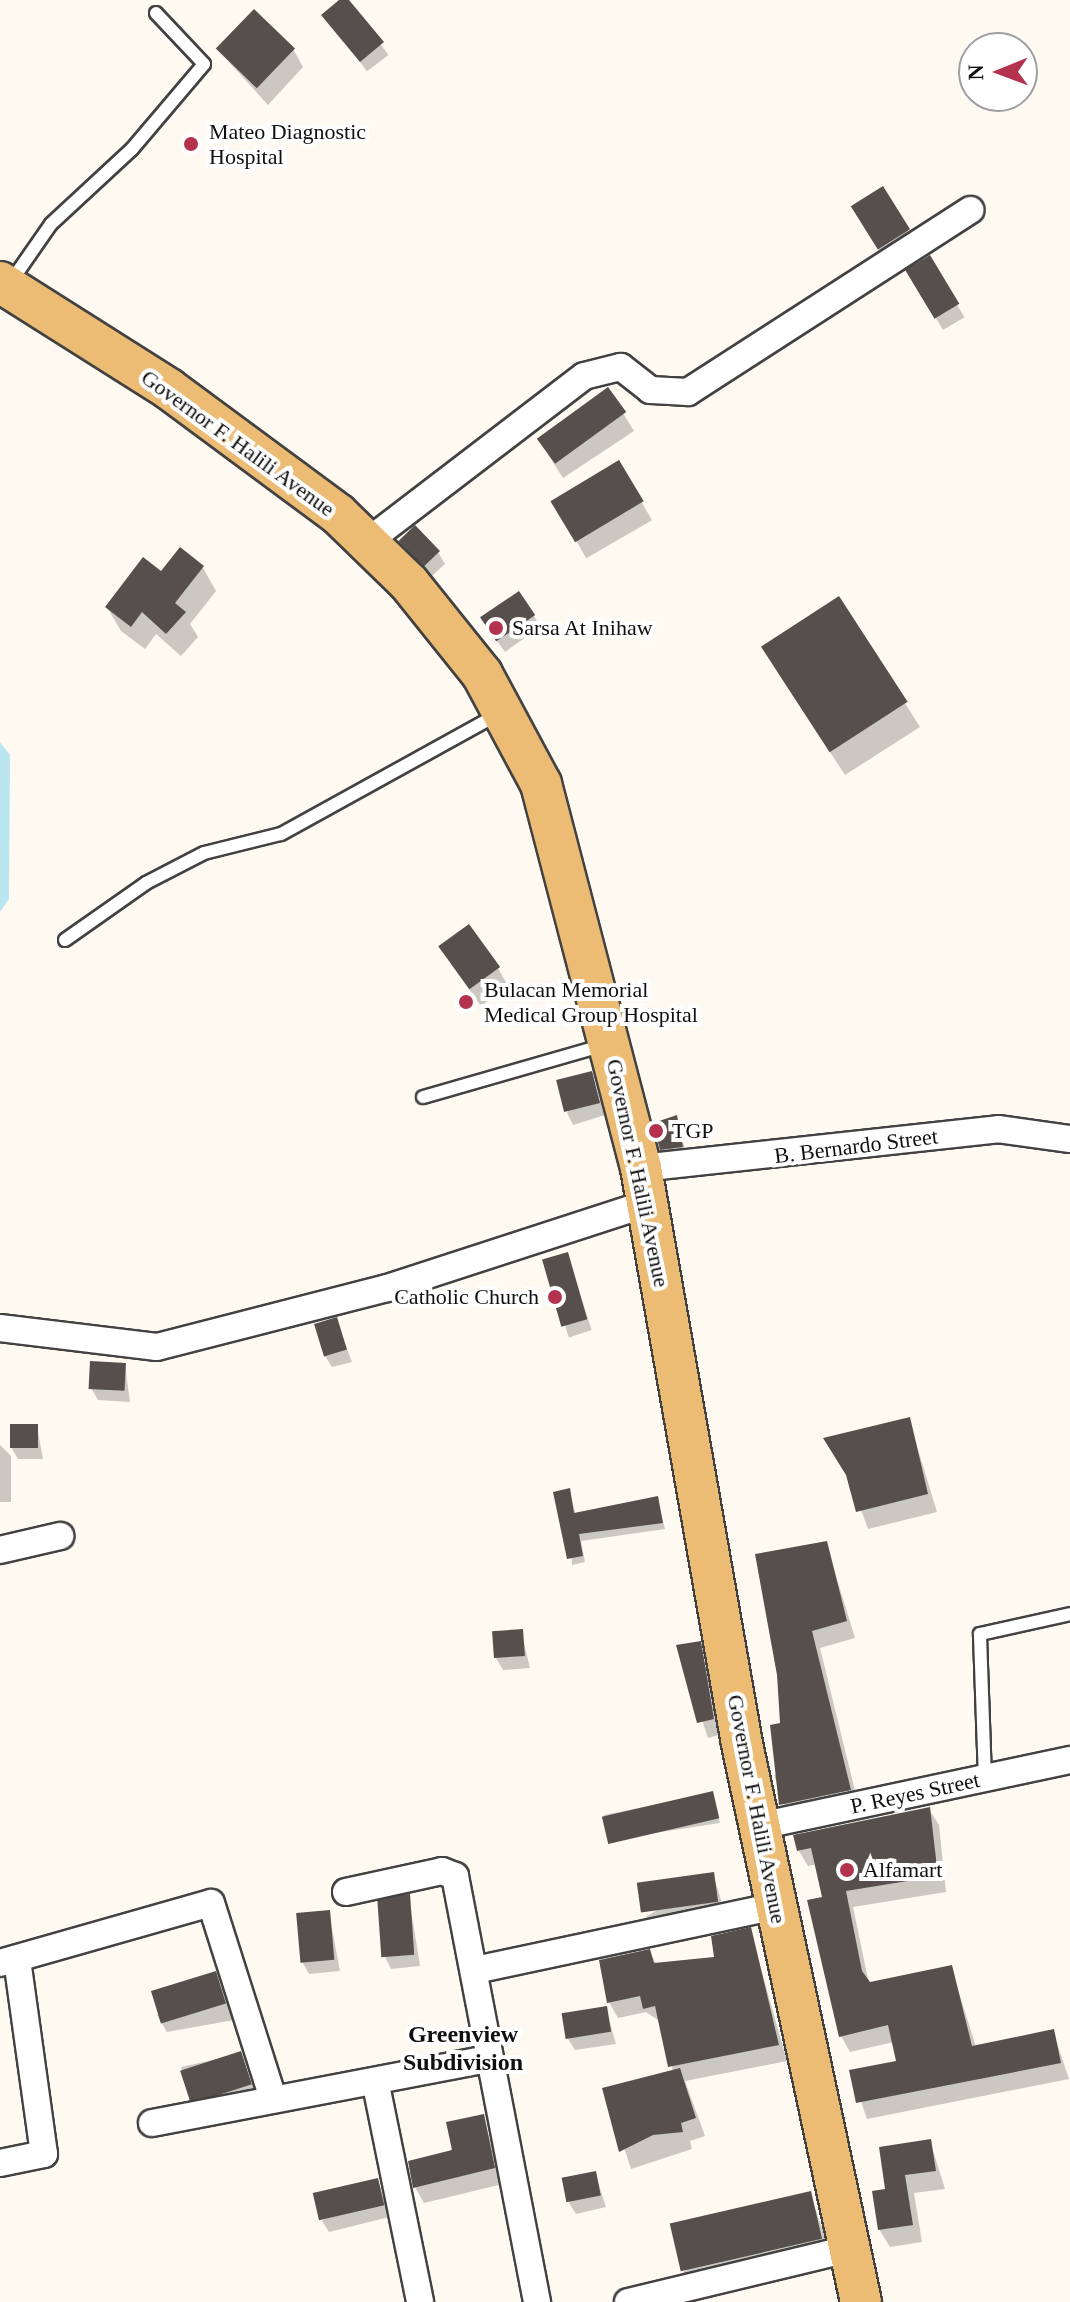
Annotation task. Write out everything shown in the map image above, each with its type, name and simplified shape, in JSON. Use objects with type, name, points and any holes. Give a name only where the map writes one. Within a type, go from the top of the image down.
[{"type":"main road","name":"Governor F. Halili Avenue","points":[[4,284],[264,456],[367,542],[436,614],[503,712],[541,784],[610,1043],[644,1186],[759,1826],[861,2302]]},
{"type":"street","points":[[367,542],[584,376],[621,367],[650,390],[688,392],[970,210]]},
{"type":"street","name":"B. Bernardo Street","points":[[0,1328],[98,1345],[157,1347],[387,1288],[644,1186],[998,1129],[1070,1139]]},
{"type":"street","points":[[0,1550],[60,1536]]},
{"type":"street","name":"P. Reyes Street","points":[[759,1826],[1070,1760]]},
{"type":"street","points":[[346,1892],[442,1871],[455,1876],[537,2302]]},
{"type":"street","points":[[0,2163],[44,2154],[8,1962],[211,1903],[273,2098]]},
{"type":"street","points":[[475,1970],[775,1906]]},
{"type":"street","points":[[152,2123],[273,2098],[376,2085],[488,2059]]},
{"type":"street","points":[[376,2085],[420,2302]]},
{"type":"street","points":[[628,2302],[849,2249]]},
{"type":"lane","points":[[4,284],[51,224],[132,149],[204,64],[156,13]]},
{"type":"lane","points":[[65,940],[146,883],[204,853],[281,834],[503,712]]},
{"type":"lane","points":[[423,1097],[610,1043]]},
{"type":"lane","points":[[985,1779],[980,1634],[1070,1614]]},
{"type":"water","points":[[0,742],[10,755],[9,899],[0,912]]},
{"type":"building","points":[[339,0],[349,0],[384,42],[360,62],[321,15]]},
{"type":"building","points":[[254,9],[295,49],[257,88],[216,49]]},
{"type":"building","points":[[883,186],[910,229],[878,249],[851,206]]},
{"type":"building","points":[[930,255],[959,304],[934,319],[905,270]]},
{"type":"building","points":[[608,387],[626,412],[555,464],[537,439]]},
{"type":"building","points":[[619,460],[644,501],[575,542],[550,501]]},
{"type":"building","points":[[415,525],[440,551],[423,567],[398,541]]},
{"type":"building","points":[[180,547],[204,566],[175,603],[186,612],[166,634],[142,612],[131,627],[105,607],[143,557],[161,571]]},
{"type":"building","points":[[519,591],[535,615],[496,641],[480,617]]},
{"type":"building","points":[[839,596],[908,702],[830,752],[761,647]]},
{"type":"building","name":"Bulacan Memorial Medical Group Hospital","points":[[469,924],[500,967],[469,989],[438,946]]},
{"type":"building","points":[[592,1071],[600,1103],[564,1112],[556,1080]]},
{"type":"building","points":[[677,1115],[683,1147],[660,1150],[653,1123]]},
{"type":"building","points":[[568,1252],[587,1319],[561,1327],[542,1259]]},
{"type":"building","points":[[337,1317],[347,1350],[324,1357],[314,1324]]},
{"type":"building","points":[[90,1361],[126,1363],[124,1391],[89,1389]]},
{"type":"building","points":[[910,1417],[928,1494],[856,1512],[846,1475],[823,1438]]},
{"type":"building","points":[[10,1424],[38,1424],[38,1448],[10,1448]]},
{"type":"building","points":[[570,1488],[574,1513],[658,1496],[663,1523],[579,1534],[583,1556],[567,1559],[553,1492]]},
{"type":"building","points":[[827,1541],[847,1621],[812,1631],[851,1790],[779,1805],[770,1725],[780,1723],[777,1675],[755,1554]]},
{"type":"building","points":[[523,1629],[525,1656],[494,1658],[492,1631]]},
{"type":"building","points":[[701,1641],[714,1719],[697,1723],[676,1645]]},
{"type":"building","points":[[713,1791],[719,1818],[608,1844],[602,1817]]},
{"type":"building","points":[[930,1807],[938,1876],[846,1891],[862,1971],[870,1982],[952,1965],[972,2046],[1054,2029],[1061,2063],[856,2103],[849,2070],[896,2061],[888,2025],[839,2037],[807,1900],[822,1897],[811,1848],[797,1851],[793,1835]]},
{"type":"building","points":[[714,1872],[718,1902],[641,1913],[637,1883]]},
{"type":"building","points":[[410,1894],[414,1955],[381,1957],[377,1896]]},
{"type":"building","points":[[330,1910],[334,1960],[300,1963],[296,1913]]},
{"type":"building","points":[[751,1927],[779,2045],[668,2067],[655,2006],[643,2009],[640,1996],[607,2003],[599,1960],[650,1949],[654,1963],[714,1957],[711,1936]]},
{"type":"building","points":[[216,1971],[226,2004],[161,2023],[151,1991]]},
{"type":"building","points":[[607,2006],[611,2032],[566,2039],[562,2013]]},
{"type":"building","points":[[241,2051],[252,2084],[191,2104],[180,2071]]},
{"type":"building","points":[[680,2068],[696,2118],[681,2123],[683,2132],[653,2135],[619,2152],[602,2088]]},
{"type":"building","points":[[484,2114],[495,2168],[413,2188],[408,2161],[452,2150],[446,2122]]},
{"type":"building","points":[[931,2139],[936,2171],[905,2175],[913,2225],[878,2230],[872,2191],[885,2189],[879,2147]]},
{"type":"building","points":[[596,2171],[601,2196],[566,2202],[562,2178]]},
{"type":"building","points":[[378,2178],[384,2205],[319,2220],[313,2193]]},
{"type":"building","points":[[811,2191],[822,2239],[681,2271],[670,2224]]},
{"type":"place","name":"Mateo Diagnostic Hospital","points":[[191,144]]},
{"type":"place","name":"Sarsa At Inihaw","points":[[496,628]]},
{"type":"place","name":"Bulacan Memorial Medical Group Hospital","points":[[466,1002]]},
{"type":"place","name":"TGP","points":[[656,1131]]},
{"type":"place","name":"Catholic Church","points":[[555,1297]]},
{"type":"place","name":"Alfamart","points":[[847,1870]]},
{"type":"district","name":"Greenview Subdivision","points":[[463,2049]]}]
